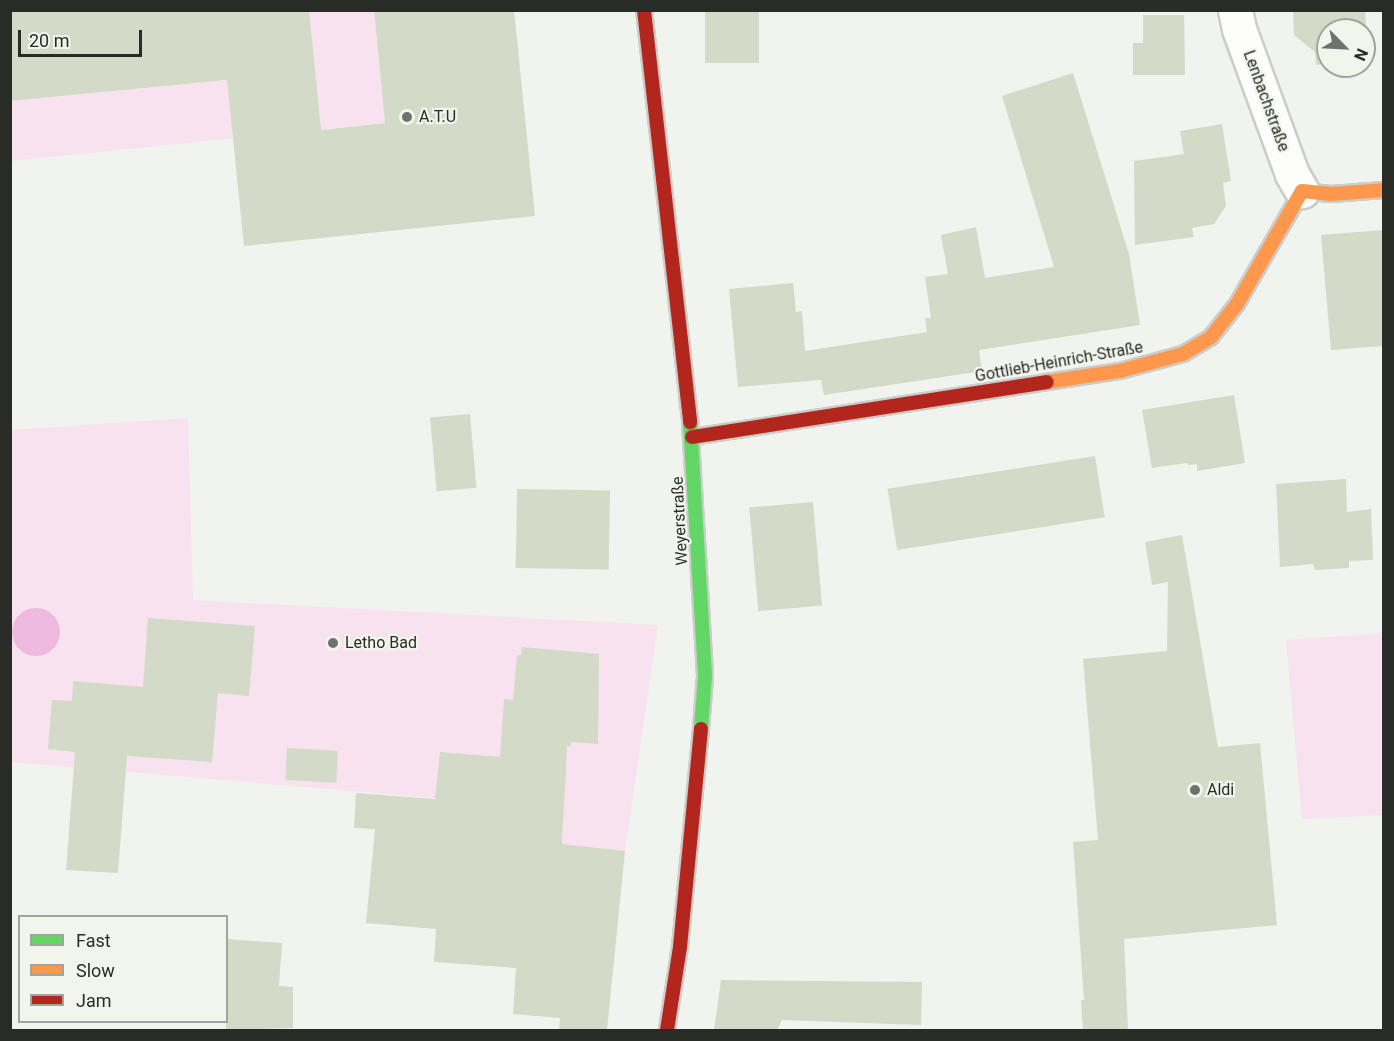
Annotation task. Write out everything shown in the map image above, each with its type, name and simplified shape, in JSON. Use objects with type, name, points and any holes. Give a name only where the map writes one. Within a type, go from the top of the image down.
[{"type":"main road","name":"Weyerstraße","points":[[644,10],[692,437],[705,676],[689,872],[667,1030]]},
{"type":"main road","name":"Gottlieb-Heinrich-Straße","points":[[692,437],[1120,371],[1183,354],[1211,337],[1237,304],[1302,190]]},
{"type":"main road","points":[[1302,190],[1331,194],[1383,190]]},
{"type":"street","name":"Lenbachstraße","points":[[1235,10],[1239,29],[1292,174],[1302,190]]},
{"type":"shaded area","points":[[309,11],[374,11],[385,123],[11,161],[11,101],[315,72]]},
{"type":"shaded area","name":"Letho Bad","points":[[188,418],[193,600],[658,625],[625,851],[562,844],[564,820],[516,805],[11,762],[11,430]]},
{"type":"shaded area","points":[[36,608],[53,615],[60,632],[53,649],[36,656],[19,649],[12,632],[19,615]]},
{"type":"shaded area","points":[[1383,633],[1383,815],[1302,819],[1286,640]]},
{"type":"building","points":[[10,10],[309,10],[321,130],[385,123],[374,10],[514,10],[535,216],[244,246],[227,80],[10,101]]},
{"type":"building","points":[[705,10],[759,10],[759,63],[705,63]]},
{"type":"building","points":[[1293,10],[1365,10],[1366,18],[1316,18],[1316,65],[1315,52],[1294,35]]},
{"type":"building","points":[[1143,15],[1184,15],[1185,75],[1133,75],[1133,43],[1143,43]]},
{"type":"building","points":[[1073,73],[1129,254],[1140,325],[979,350],[982,371],[824,395],[821,380],[738,387],[729,289],[793,283],[796,312],[802,311],[805,351],[927,332],[925,318],[931,318],[925,277],[948,274],[941,235],[976,227],[985,278],[1054,267],[1002,96]]},
{"type":"building","points":[[1222,124],[1231,181],[1223,183],[1226,206],[1214,224],[1192,228],[1194,237],[1135,245],[1134,161],[1184,154],[1180,131]]},
{"type":"building","points":[[1383,230],[1383,346],[1331,350],[1321,235]]},
{"type":"building","points":[[1234,395],[1245,463],[1197,471],[1197,464],[1188,465],[1187,463],[1152,468],[1142,410]]},
{"type":"building","points":[[470,414],[476,488],[437,491],[430,417]]},
{"type":"building","points":[[1095,456],[1105,517],[897,550],[888,489]]},
{"type":"building","points":[[1346,479],[1347,512],[1371,509],[1373,560],[1349,561],[1349,568],[1315,570],[1313,564],[1280,567],[1276,484]]},
{"type":"building","points":[[517,489],[610,491],[609,570],[516,568]]},
{"type":"building","points":[[813,502],[822,606],[758,611],[749,508]]},
{"type":"building","points":[[1182,535],[1218,747],[1260,743],[1277,925],[1124,939],[1128,1030],[1083,1030],[1081,1000],[1084,1000],[1073,842],[1098,840],[1083,659],[1167,651],[1168,582],[1152,585],[1145,542]]},
{"type":"building","points":[[148,618],[255,626],[249,696],[218,693],[212,762],[127,756],[118,873],[66,870],[75,752],[48,749],[52,700],[72,701],[73,681],[143,687]]},
{"type":"building","points":[[522,647],[599,654],[598,744],[571,742],[571,746],[567,746],[562,844],[625,851],[607,1030],[559,1030],[560,1018],[513,1014],[516,968],[434,962],[436,929],[366,923],[375,829],[354,828],[356,793],[435,799],[440,752],[500,757],[504,699],[513,700],[517,655],[521,655]]},
{"type":"building","points":[[287,748],[338,751],[336,783],[285,780]]},
{"type":"building","points":[[228,939],[282,943],[279,986],[293,987],[293,1028],[226,1030],[226,1023],[228,1023]]},
{"type":"building","points":[[721,980],[922,982],[921,1025],[782,1020],[777,1030],[714,1030]]},
{"type":"traffic: fast","points":[[690,422],[705,676],[701,729]]},
{"type":"traffic: slow","points":[[1047,382],[1120,371],[1183,354],[1211,337],[1237,304],[1302,191],[1331,194],[1384,190]]},
{"type":"traffic: jam","points":[[644,10],[690,422]]},
{"type":"traffic: jam","points":[[692,437],[1047,382]]},
{"type":"traffic: jam","points":[[667,1030],[680,947],[701,729]]},
{"type":"place","name":"A.T.U","points":[[407,117]]},
{"type":"place","name":"Letho Bad","points":[[333,643]]},
{"type":"place","name":"Aldi","points":[[1195,790]]}]
